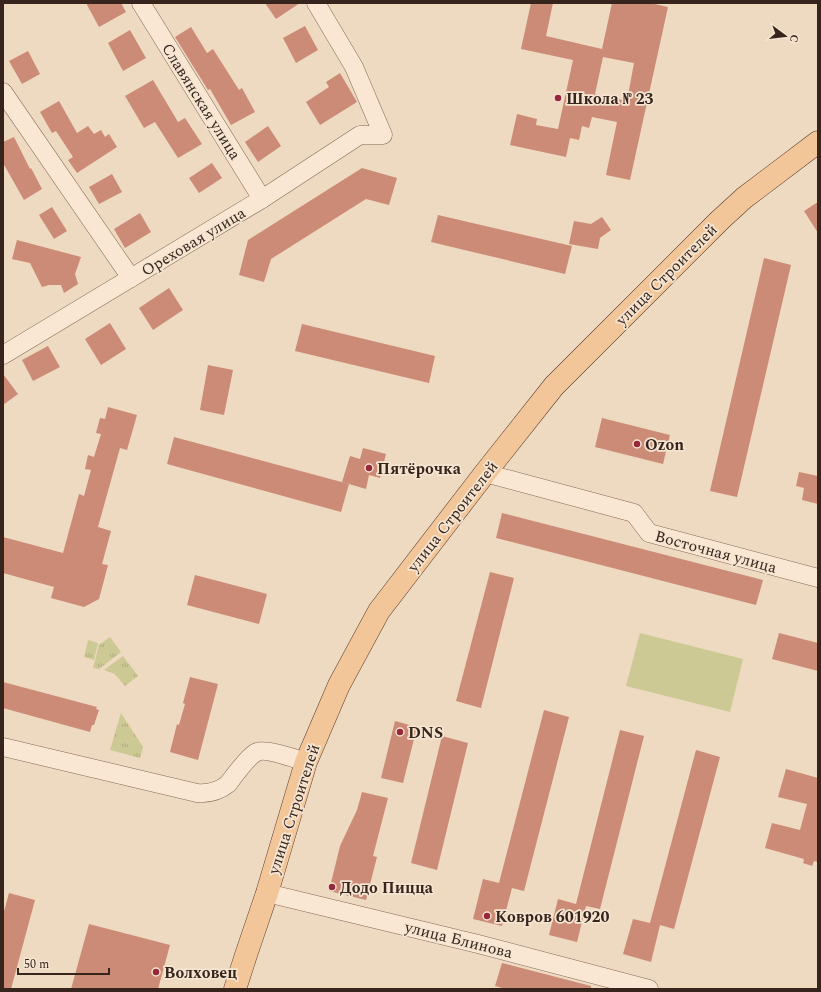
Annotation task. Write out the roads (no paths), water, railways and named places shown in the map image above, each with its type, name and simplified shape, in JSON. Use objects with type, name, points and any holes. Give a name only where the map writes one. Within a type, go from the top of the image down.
[{"type":"main road","name":"улица Строителей","points":[[235,989],[246,952],[267,893],[306,762],[338,685],[380,610],[554,386],[720,220],[744,198],[818,142]]},
{"type":"street","name":"Славянская улица","points":[[141,3],[262,199]]},
{"type":"street","name":"Ореховая улица","points":[[3,355],[262,199],[360,135],[383,135],[354,67],[316,3]]},
{"type":"street","points":[[3,92],[131,278]]},
{"type":"street","name":"Восточная улица","points":[[485,473],[634,513],[649,533],[818,578]]},
{"type":"street","points":[[3,747],[203,793],[223,788],[251,756],[258,751],[266,751],[306,762]]},
{"type":"street","name":"улица Блинова","points":[[267,893],[462,940],[649,989]]},
{"type":"place","name":"Школа № 23","points":[[558,98]]},
{"type":"place","name":"Ozon","points":[[637,444]]},
{"type":"place","name":"Пятёрочка","points":[[369,468]]},
{"type":"place","name":"DNS","points":[[400,732]]},
{"type":"place","name":"Додо Пицца","points":[[332,887]]},
{"type":"place","name":"Ковров 601920","points":[[487,916]]},
{"type":"place","name":"Волховец","points":[[156,972]]}]
